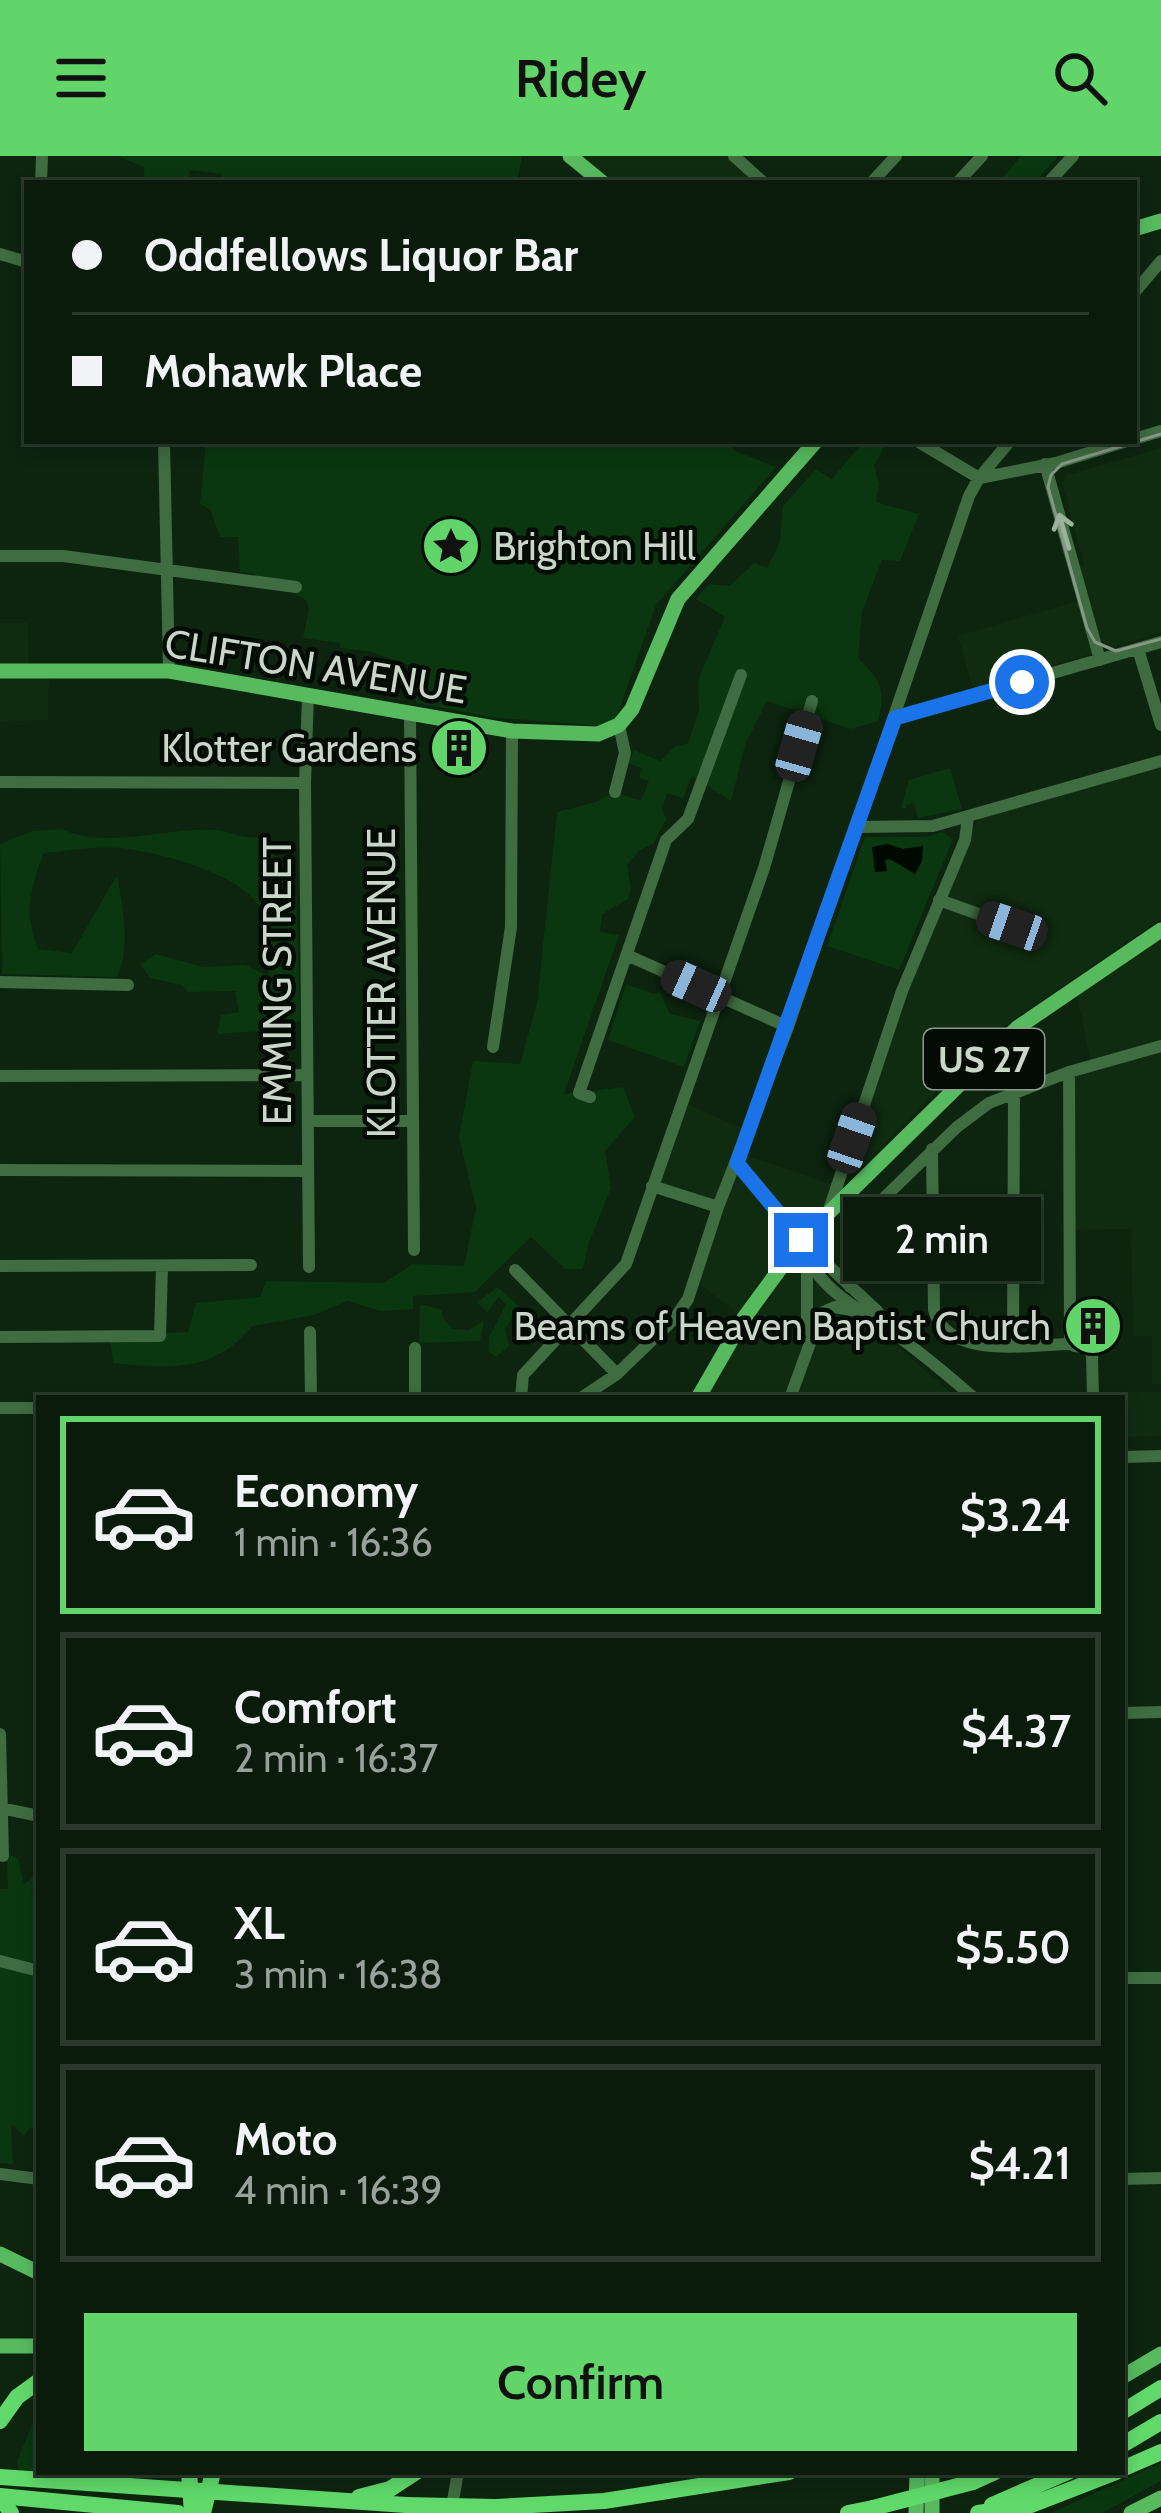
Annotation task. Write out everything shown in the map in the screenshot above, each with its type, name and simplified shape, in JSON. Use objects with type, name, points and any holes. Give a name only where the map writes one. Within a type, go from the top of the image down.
[{"type":"highway","points":[[0,2420],[17,2397],[36,2383]]},
{"type":"highway","points":[[1125,2410],[1161,2388]]},
{"type":"highway","points":[[1125,2443],[1161,2422]]},
{"type":"highway","points":[[1125,2468],[1161,2452]]},
{"type":"highway","points":[[189,2475],[193,2513]]},
{"type":"highway","points":[[203,2513],[211,2475]]},
{"type":"highway","points":[[323,2500],[372,2495],[410,2475]]},
{"type":"highway","points":[[0,2477],[496,2507],[604,2501],[770,2475]]},
{"type":"highway","points":[[848,2513],[988,2475]]},
{"type":"highway","points":[[976,2513],[1061,2475]]},
{"type":"highway","points":[[976,2513],[1031,2505],[1109,2475]]},
{"type":"highway","points":[[0,2496],[11,2513]]},
{"type":"highway","points":[[0,2496],[178,2513]]},
{"type":"main road","points":[[570,156],[600,180]]},
{"type":"main road","points":[[619,725],[636,701],[674,605],[813,444]]},
{"type":"main road","name":"CLIFTON AVENUE","points":[[0,671],[169,671],[512,731],[581,736],[619,725]]},
{"type":"main road","name":"US 27","points":[[700,1395],[744,1318],[801,1240],[1017,1028],[1161,929]]},
{"type":"main road","points":[[0,2254],[36,2272]]},
{"type":"main road","points":[[0,2346],[36,2346]]},
{"type":"main road","points":[[1125,2376],[1161,2354]]},
{"type":"main road","points":[[916,2513],[917,2475]]},
{"type":"main road","points":[[932,2475],[932,2513]]},
{"type":"main road","points":[[1130,2513],[1161,2498]]},
{"type":"street","points":[[734,156],[761,180]]},
{"type":"street","points":[[960,180],[982,156]]},
{"type":"street","points":[[1051,180],[1073,156]]},
{"type":"street","points":[[1137,289],[1161,261]]},
{"type":"street","points":[[164,444],[169,671]]},
{"type":"street","points":[[923,444],[979,478],[1116,444]]},
{"type":"street","points":[[586,1395],[617,1374],[682,1309],[788,1027],[969,496],[1007,444]]},
{"type":"street","points":[[1045,464],[1100,660]]},
{"type":"street","points":[[0,556],[63,556],[296,587]]},
{"type":"street","points":[[895,718],[1161,642]]},
{"type":"street","points":[[1138,649],[1161,725]]},
{"type":"street","points":[[590,1097],[579,1093],[666,840],[688,819],[741,675]]},
{"type":"street","name":"EMMING STREET","points":[[308,694],[309,1267]]},
{"type":"street","points":[[521,1395],[523,1375],[624,1270],[764,868],[812,701]]},
{"type":"street","name":"KLOTTER AVENUE","points":[[410,715],[414,1250]]},
{"type":"street","points":[[615,792],[626,753],[619,725]]},
{"type":"street","points":[[494,1047],[512,927],[512,731]]},
{"type":"street","points":[[856,827],[918,827],[968,817],[1161,761]]},
{"type":"street","points":[[0,782],[305,783]]},
{"type":"street","points":[[828,1214],[902,991],[965,840],[968,817]]},
{"type":"street","points":[[939,900],[1012,926]]},
{"type":"street","points":[[628,956],[788,1027]]},
{"type":"street","points":[[0,982],[128,986]]},
{"type":"street","points":[[850,1287],[849,1235],[974,1113],[1069,1072],[1161,1046]]},
{"type":"street","points":[[1069,1072],[1072,1344]]},
{"type":"street","points":[[0,1076],[307,1075]]},
{"type":"street","points":[[1013,1344],[1014,1092]]},
{"type":"street","points":[[308,1121],[412,1121]]},
{"type":"street","points":[[932,1149],[936,1318],[960,1342],[1072,1344],[1092,1354],[1093,1395]]},
{"type":"street","points":[[737,1163],[801,1240],[877,1311],[893,1333]]},
{"type":"street","points":[[0,1170],[307,1171]]},
{"type":"street","points":[[652,1186],[718,1207]]},
{"type":"street","points":[[801,1240],[807,1262],[806,1349]]},
{"type":"street","points":[[807,1262],[858,1311],[970,1395]]},
{"type":"street","points":[[0,1266],[251,1265]]},
{"type":"street","points":[[0,1336],[160,1336],[162,1266]]},
{"type":"street","points":[[515,1270],[617,1374]]},
{"type":"street","points":[[791,1395],[820,1313],[836,1307],[858,1311]]},
{"type":"street","points":[[310,1332],[311,1395]]},
{"type":"street","points":[[415,1348],[415,1395]]},
{"type":"street","points":[[0,1408],[36,1408]]},
{"type":"street","points":[[1125,1457],[1161,1456]]},
{"type":"street","points":[[1125,1713],[1161,1712]]},
{"type":"street","points":[[0,1734],[3,1856]]},
{"type":"street","points":[[1,1808],[36,1815]]},
{"type":"street","points":[[0,1961],[36,1970]]},
{"type":"street","points":[[1125,1978],[1161,1978]]},
{"type":"street","points":[[0,2174],[36,2180]]},
{"type":"street","points":[[1125,2179],[1161,2179]]},
{"type":"street","points":[[451,2513],[457,2475]]},
{"type":"shaded area","points":[[118,156],[522,156],[518,180],[223,180],[222,174],[190,170],[188,180],[145,180],[144,167]]},
{"type":"shaded area","points":[[570,156],[734,156],[761,180],[599,180]]},
{"type":"shaded area","points":[[1021,156],[1058,157],[1037,180],[1001,180]]},
{"type":"shaded area","points":[[206,444],[728,444],[776,467],[656,605],[613,727],[490,717],[416,703],[415,667],[368,651],[340,648],[340,643],[303,638],[309,609],[306,600],[253,573],[240,572],[238,537],[220,537],[210,509],[200,504]]},
{"type":"shaded area","points":[[861,444],[885,444],[874,465],[879,484],[876,502],[919,514],[900,561],[882,560],[862,612],[858,658],[880,686],[878,721],[851,729],[767,701],[745,745],[731,801],[692,776],[683,798],[667,793],[662,809],[666,819],[654,843],[627,865],[628,899],[602,914],[600,932],[619,935],[564,1094],[623,1087],[635,1117],[605,1151],[611,1188],[583,1269],[565,1269],[531,1237],[475,1292],[413,1296],[413,1309],[380,1311],[348,1301],[314,1315],[252,1326],[238,1341],[206,1360],[171,1366],[113,1363],[110,1336],[188,1332],[196,1303],[260,1297],[266,1281],[384,1283],[413,1264],[464,1266],[476,1208],[459,1137],[473,1061],[520,1064],[537,1003],[557,812],[615,792],[641,801],[649,781],[639,778],[642,768],[628,763],[634,750],[660,761],[675,747],[688,743],[699,710],[698,680],[725,617],[696,599],[709,584],[730,586],[754,563],[767,568],[780,542],[783,506],[816,469],[832,479]]},
{"type":"shaded area","points":[[1161,448],[1161,633],[973,689],[958,636],[1088,598],[1062,483],[1067,475]]},
{"type":"shaded area","points":[[0,623],[28,623],[29,671],[49,671],[48,720],[0,722]]},
{"type":"shaded area","points":[[1161,765],[1161,919],[997,1031],[856,1172],[845,1165],[907,986],[980,815]]},
{"type":"shaded area","points":[[950,768],[962,809],[918,818],[914,803],[901,807],[909,780]]},
{"type":"shaded area","points":[[62,829],[97,838],[197,830],[262,837],[263,847],[288,866],[296,880],[300,1020],[286,1029],[217,1034],[221,1015],[239,1012],[235,991],[188,992],[182,985],[150,978],[140,964],[156,954],[203,967],[245,965],[268,976],[268,938],[257,903],[231,882],[193,865],[134,850],[44,853],[30,901],[38,949],[72,953],[117,875],[125,939],[117,977],[2,974],[0,844],[32,831]]},
{"type":"shaded area","points":[[942,832],[953,839],[899,970],[827,946],[865,837],[927,837]]},
{"type":"shaded area","points":[[887,844],[903,849],[923,846],[915,874],[890,859],[885,860],[887,871],[875,872],[872,847]]},
{"type":"shaded area","points":[[1161,930],[1161,1384],[1152,1384],[1152,1336],[1133,1336],[1131,1229],[1070,1230],[1069,1072],[1091,1063],[1075,987]]},
{"type":"shaded area","points":[[626,984],[660,992],[670,1014],[700,1021],[684,1067],[608,1040]]},
{"type":"shaded area","points":[[683,1102],[750,1132],[742,1154],[836,1186],[828,1214],[744,1318],[694,1280],[718,1207],[653,1186]]},
{"type":"shaded area","points":[[793,1255],[954,1395],[703,1395]]},
{"type":"shaded area","points":[[498,1287],[519,1306],[505,1330],[509,1346],[496,1357],[488,1351],[489,1337],[506,1304],[499,1297],[487,1312],[477,1302]]},
{"type":"shaded area","points":[[420,1304],[442,1310],[452,1329],[469,1330],[484,1321],[480,1341],[419,1343]]},
{"type":"shaded area","points":[[1161,1392],[1161,1436],[1125,1437],[1125,1395],[1100,1395]]},
{"type":"shaded area","points":[[11,1855],[18,1859],[24,1884],[36,1875],[36,1892],[30,1894],[36,1896],[36,2128],[24,2136],[11,2124],[13,2164],[0,2163],[0,1889],[8,1889]]},
{"type":"shaded area","points":[[36,2415],[36,2473],[19,2472],[17,2461]]},
{"type":"shaded area","points":[[1161,2463],[1161,2481],[1102,2513],[1051,2513]]},
{"type":"shaded area","points":[[67,2475],[130,2475],[131,2479]]},
{"type":"tram line","points":[[1137,441],[1161,434]]},
{"type":"tram line","points":[[1128,444],[1062,464],[1051,475],[1048,487],[1095,642],[1116,651],[1161,639]]},
{"type":"place","name":"Brighton Hill","points":[[451,546]]},
{"type":"place","name":"Klotter Gardens","points":[[459,748]]},
{"type":"place","name":"Beams of Heaven Baptist Church","points":[[1093,1326]]},
{"type":"route","points":[[801,1240],[737,1163],[895,718],[1022,682]]}]
